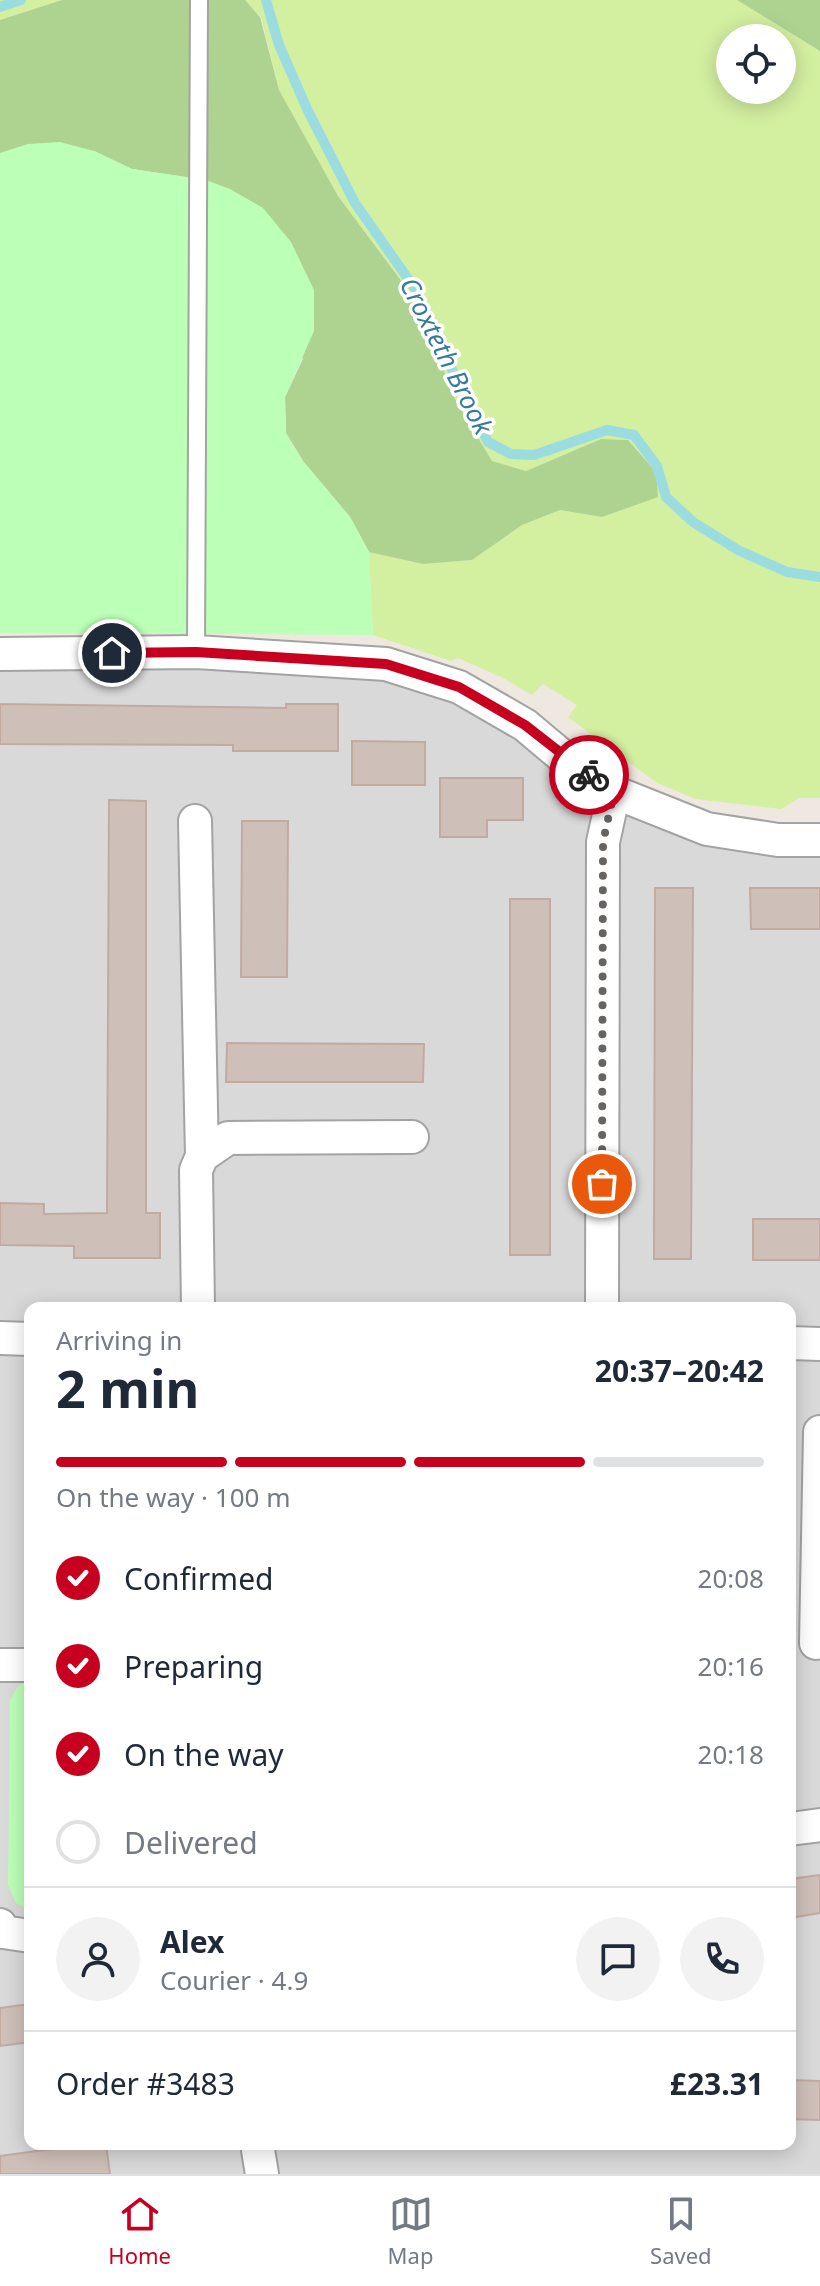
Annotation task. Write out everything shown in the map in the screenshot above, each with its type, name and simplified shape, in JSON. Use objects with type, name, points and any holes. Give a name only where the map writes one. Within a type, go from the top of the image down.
[{"type":"street","points":[[0,654],[196,652],[386,664],[459,687],[525,725],[569,762],[614,792],[707,829],[778,840],[820,840]]},
{"type":"street","points":[[602,1302],[603,842],[614,792]]},
{"type":"street","points":[[195,821],[202,1156],[196,1170],[198,1302]]},
{"type":"street","points":[[202,1156],[228,1138],[412,1137]]},
{"type":"street","points":[[0,1338],[24,1339]]},
{"type":"street","points":[[796,1343],[820,1344]]},
{"type":"street","points":[[816,1643],[820,1432]]},
{"type":"street","points":[[0,1665],[24,1665]]},
{"type":"street","points":[[796,1828],[820,1825]]},
{"type":"street","points":[[258,2150],[262,2174]]},
{"type":"lane","points":[[196,652],[199,0]]},
{"type":"shaded area","points":[[0,654],[386,664],[614,792],[820,840],[820,2174],[0,2174]]},
{"type":"green space","points":[[0,0],[62,0],[0,20]]},
{"type":"green space","points":[[62,0],[245,0],[260,17],[279,90],[338,196],[417,302],[455,399],[492,461],[526,471],[601,439],[628,440],[656,472],[658,497],[602,517],[560,510],[522,525],[472,560],[423,564],[369,552],[350,517],[303,461],[286,433],[285,397],[303,359],[206,180],[132,169],[94,151],[0,153],[0,20]]},
{"type":"green space","points":[[245,0],[737,0],[776,24],[716,24],[716,104],[796,104],[796,36],[820,51],[820,798],[799,798],[781,809],[696,799],[657,783],[568,717],[577,705],[543,684],[532,695],[458,658],[451,661],[373,635],[369,552],[423,564],[472,560],[522,525],[560,510],[602,517],[656,472],[628,440],[601,439],[526,471],[492,461],[455,399],[417,302],[338,196],[279,90],[261,17]]},
{"type":"green space","points":[[737,0],[820,0],[820,51],[796,36],[796,24],[776,24]]},
{"type":"green space","points":[[60,142],[94,151],[132,169],[206,180],[230,189],[263,208],[291,242],[314,290],[314,331],[285,397],[286,433],[303,461],[350,517],[369,552],[373,635],[0,633],[0,153],[28,144]]},
{"type":"green space","points":[[24,1683],[24,1907],[16,1903],[8,1885],[10,1700],[18,1686]]},
{"type":"building","points":[[0,704],[286,708],[286,704],[338,704],[338,751],[233,751],[233,745],[0,744]]},
{"type":"building","points":[[352,741],[425,742],[425,785],[352,785]]},
{"type":"building","points":[[440,778],[523,778],[523,820],[487,820],[487,837],[440,837]]},
{"type":"building","points":[[109,800],[146,801],[146,1213],[160,1213],[160,1258],[74,1258],[74,1246],[0,1245],[0,1203],[44,1204],[44,1214],[107,1213]]},
{"type":"building","points":[[242,821],[288,821],[287,977],[241,977]]},
{"type":"building","points":[[655,888],[693,888],[691,1259],[654,1259]]},
{"type":"building","points":[[750,888],[820,888],[820,929],[751,929]]},
{"type":"building","points":[[510,899],[550,899],[550,1255],[510,1255]]},
{"type":"building","points":[[227,1043],[424,1044],[423,1082],[226,1082]]},
{"type":"building","points":[[753,1219],[820,1219],[820,1260],[753,1260]]},
{"type":"building","points":[[820,1875],[820,1913],[796,1917],[796,1878]]},
{"type":"building","points":[[24,2005],[24,2043],[0,2046],[0,2008]]},
{"type":"building","points":[[796,2080],[820,2081],[820,2120],[796,2119]]},
{"type":"building","points":[[44,2150],[107,2150],[110,2174],[0,2174],[0,2156]]},
{"type":"waterway","name":"Croxteth Brook","points":[[0,7],[21,0]]},
{"type":"waterway","name":"Croxteth Brook","points":[[266,0],[279,45],[308,111],[355,203],[418,293],[488,442],[511,454],[534,455],[607,430],[634,435],[657,466],[666,497],[693,522],[738,550],[787,572],[820,577]]},
{"type":"way so far","points":[[589,775],[614,792],[603,842],[602,1184]]},
{"type":"route","points":[[112,653],[196,652],[386,664],[459,687],[525,725],[589,775]]}]
